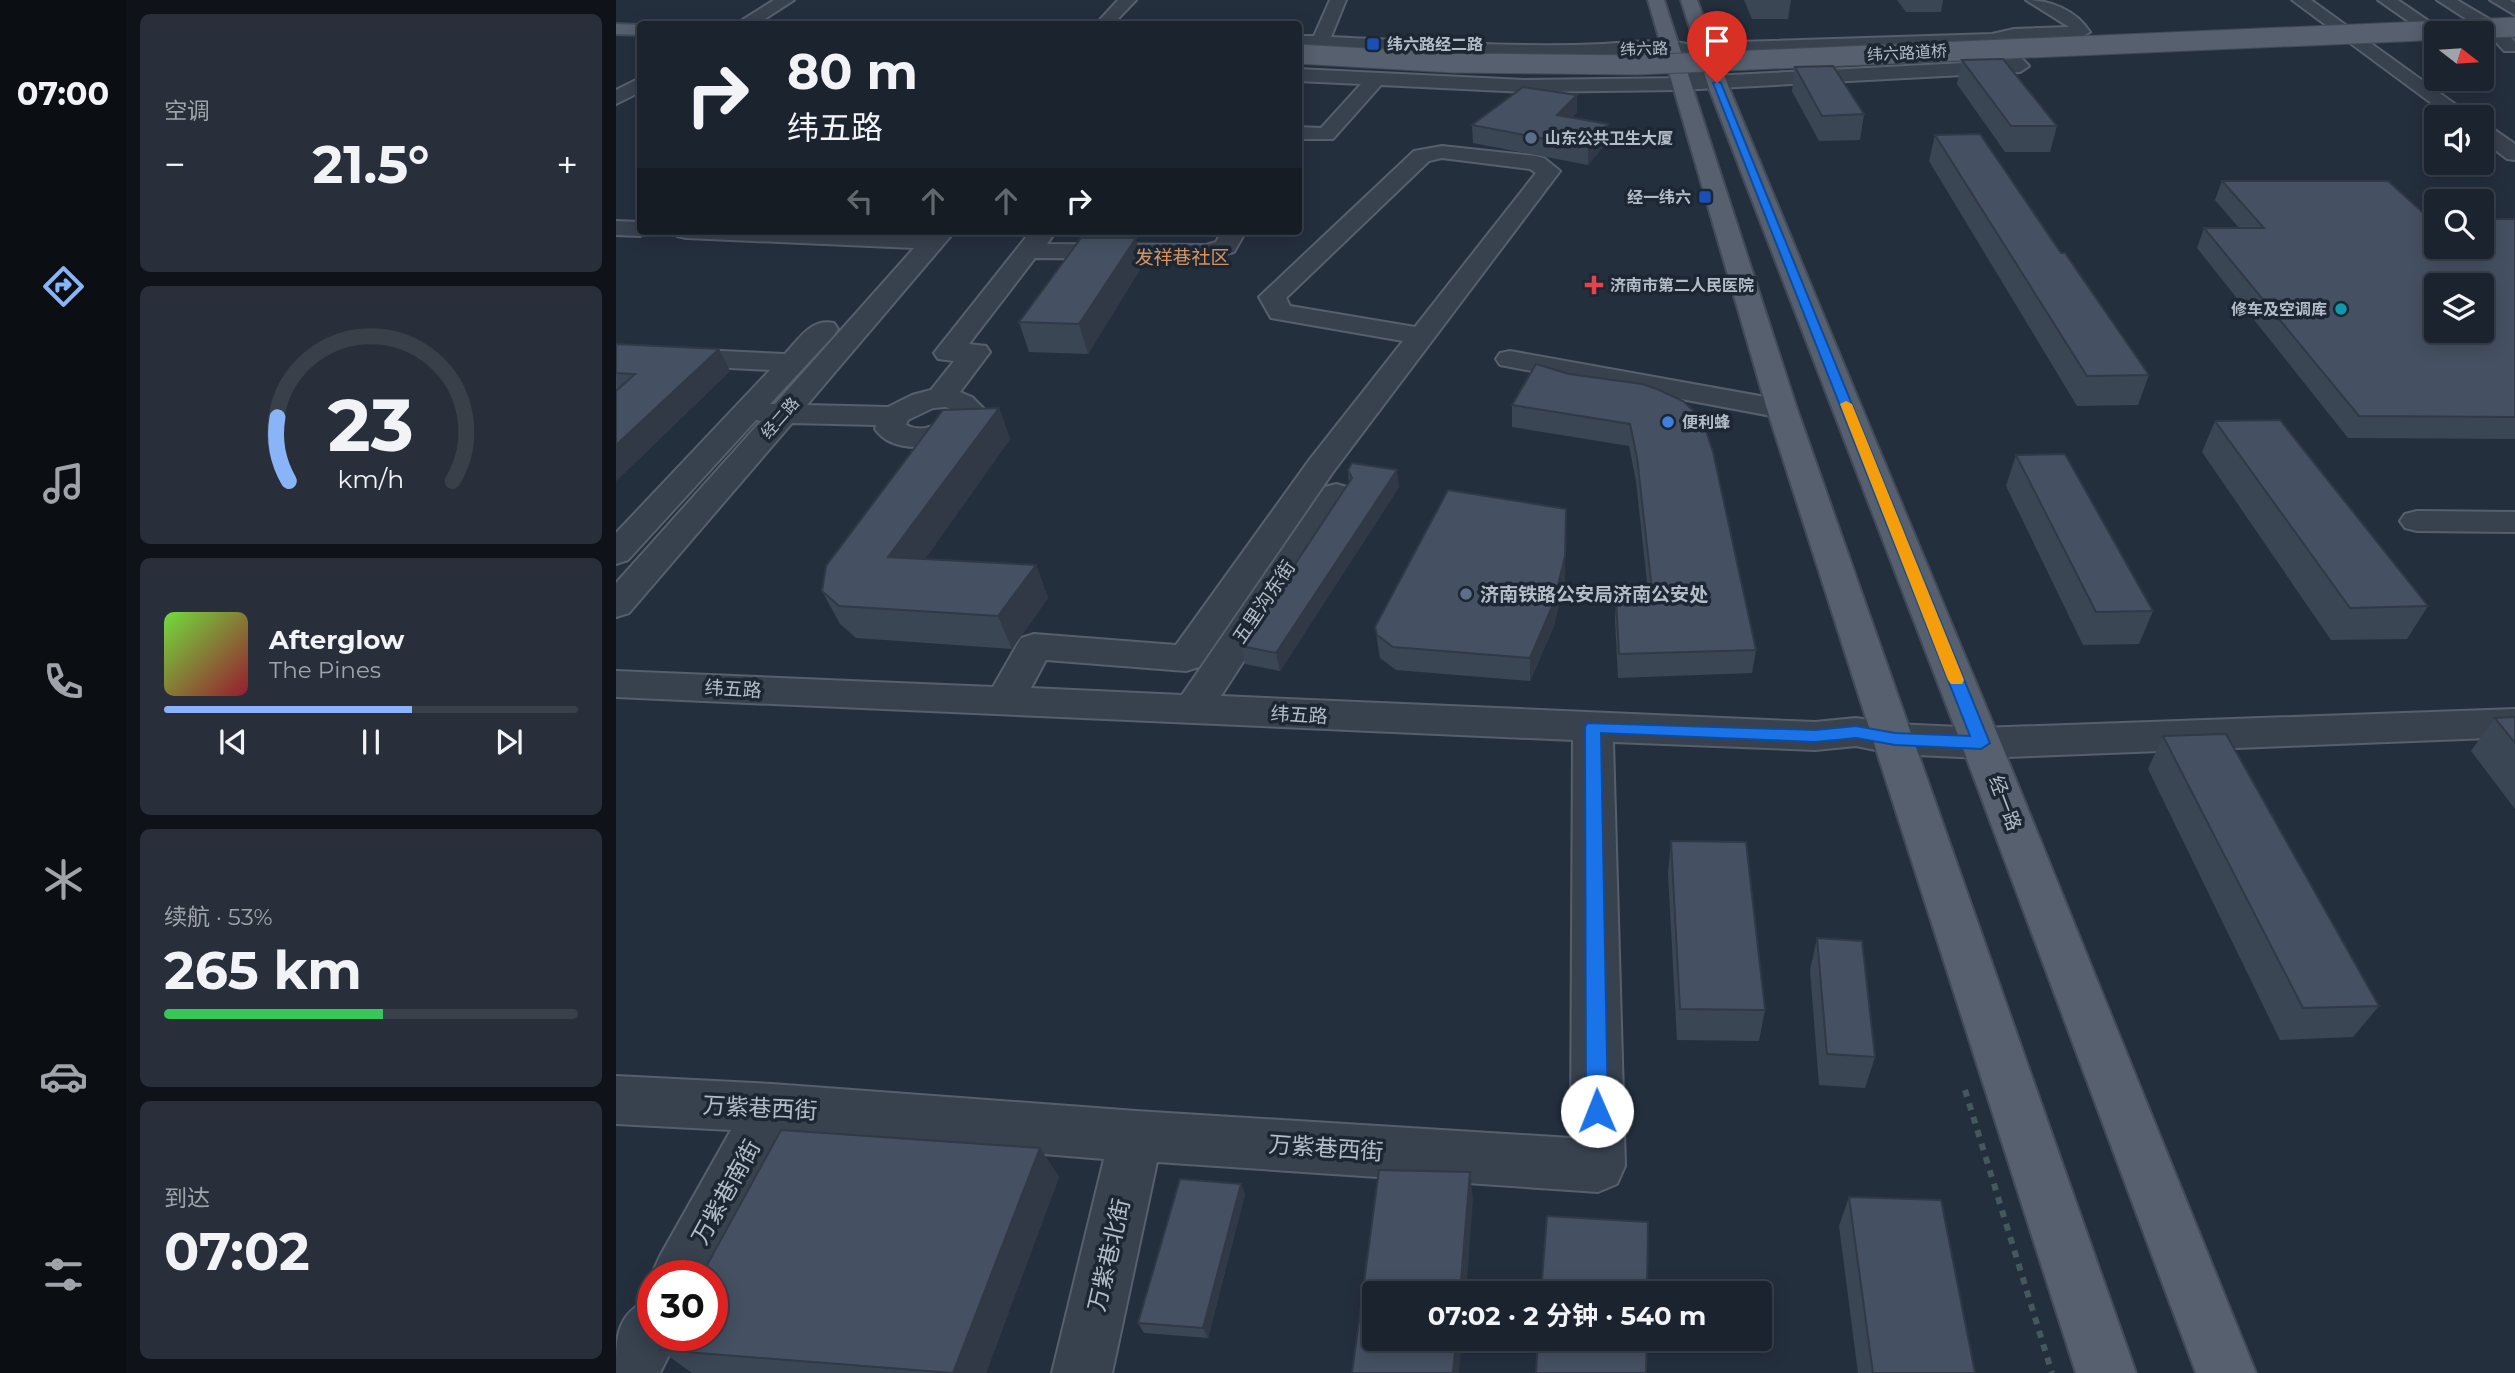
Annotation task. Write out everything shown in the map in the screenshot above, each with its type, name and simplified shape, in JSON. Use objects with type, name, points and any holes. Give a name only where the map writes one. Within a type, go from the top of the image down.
[{"type":"main road","name":"经一路","points":[[1656,0],[1693,66],[1981,743],[2226,1373]]},
{"type":"main road","name":"经一路","points":[[1689,0],[1693,66],[1782,409],[2106,1373]]},
{"type":"main road","name":"纬六路道桥","points":[[1302,54],[1453,63],[1624,65],[2515,27]]},
{"type":"main road","points":[[616,29],[637,30]]},
{"type":"main road","points":[[616,36],[637,36]]},
{"type":"main road","name":"纬六路道桥","points":[[1302,64],[1585,75],[2424,40]]},
{"type":"main road","points":[[2494,40],[2513,44]]},
{"type":"street","points":[[750,21],[786,0]]},
{"type":"street","points":[[1107,21],[1128,0]]},
{"type":"street","points":[[1126,21],[1144,0]]},
{"type":"street","points":[[1320,43],[1338,0]]},
{"type":"street","points":[[1693,66],[1992,39],[2014,34],[2081,32],[2076,24],[2034,0]]},
{"type":"street","points":[[2300,0],[2446,105]]},
{"type":"street","points":[[2386,0],[2424,25]]},
{"type":"street","points":[[2445,0],[2495,30],[2501,40],[2513,44]]},
{"type":"street","points":[[2498,0],[2515,10]]},
{"type":"street","points":[[1693,66],[2020,66],[1992,39]]},
{"type":"street","name":"纬六路","points":[[1302,41],[1553,52],[1693,66]]},
{"type":"street","points":[[2494,46],[2513,44]]},
{"type":"street","name":"纬六路","points":[[1302,75],[1524,86],[1693,66]]},
{"type":"street","points":[[1302,133],[1326,135],[1376,80]]},
{"type":"street","points":[[616,98],[637,86]]},
{"type":"street","points":[[2494,139],[2515,154]]},
{"type":"street","points":[[1004,702],[1034,647],[1186,658],[1321,466],[1422,336],[1549,172],[1536,163],[1442,152],[1422,156],[1272,298],[1280,312],[1422,336]]},
{"type":"street","points":[[877,235],[925,236]]},
{"type":"street","points":[[746,413],[894,415],[890,429],[899,436],[922,438],[943,434],[963,423],[970,410],[961,400],[941,397],[976,352],[948,353],[1036,241],[1208,252],[1225,247],[1232,235]]},
{"type":"street","name":"经二路","points":[[616,553],[792,363],[925,236]]},
{"type":"street","name":"经二路","points":[[616,605],[784,413],[925,236]]},
{"type":"street","points":[[616,354],[792,363]]},
{"type":"street","points":[[1510,359],[1782,409]]},
{"type":"street","name":"五里沟东街","points":[[1192,710],[1336,494]]},
{"type":"street","points":[[2417,521],[2515,522]]},
{"type":"street","name":"纬五路","points":[[616,684],[1815,736],[1856,732],[1895,739],[1981,743],[2515,723]]},
{"type":"street","name":"万紫巷西街","points":[[616,1100],[772,1108],[1136,1136],[1598,1166],[1593,727]]},
{"type":"street","name":"万紫巷南街","points":[[689,1260],[772,1108]]},
{"type":"street","name":"万紫巷北街","points":[[1082,1373],[1136,1136]]},
{"type":"street","points":[[627,1373],[639,1351]]},
{"type":"building","points":[[2003,59],[2057,126],[2011,126],[1962,60]]},
{"type":"building","points":[[1833,66],[1864,114],[1822,116],[1795,67]]},
{"type":"building","points":[[1523,87],[1577,95],[1557,115],[1608,124],[1588,147],[1472,125]]},
{"type":"building","points":[[1980,134],[2149,375],[2087,376],[1935,135]]},
{"type":"building","name":"修车及空调库","points":[[2222,181],[2388,181],[2424,214],[2424,259],[2494,259],[2494,219],[2515,219],[2515,417],[2359,416],[2204,228],[2264,228]]},
{"type":"building","points":[[1081,238],[1136,238],[1079,324],[1019,322]]},
{"type":"building","points":[[616,344],[719,349],[616,445],[616,391],[635,374],[616,373]]},
{"type":"building","points":[[1536,364],[1569,374],[1642,384],[1683,401],[1702,419],[1713,452],[1756,650],[1619,654],[1616,598],[1652,590],[1637,458],[1630,424],[1512,405]]},
{"type":"building","points":[[999,408],[888,557],[1036,565],[998,616],[839,606],[822,591],[826,566],[943,410]]},
{"type":"building","points":[[2280,420],[2428,606],[2350,608],[2215,421]]},
{"type":"building","points":[[2065,454],[2153,611],[2096,612],[2016,455]]},
{"type":"building","points":[[1352,463],[1397,470],[1276,653],[1241,646],[1352,478],[1348,470]]},
{"type":"building","points":[[1448,490],[1566,509],[1565,556],[1554,602],[1530,658],[1393,647],[1377,635],[1375,627]]},
{"type":"building","points":[[2515,717],[2515,743],[2495,718]]},
{"type":"building","points":[[2226,734],[2379,1006],[2303,1008],[2163,736]]},
{"type":"building","points":[[1671,841],[1746,842],[1765,1010],[1680,1009]]},
{"type":"building","points":[[1817,938],[1862,941],[1875,1057],[1827,1054]]},
{"type":"building","points":[[781,1130],[1040,1148],[953,1373],[673,1351],[728,1351],[728,1260],[710,1260]]},
{"type":"building","points":[[1379,1170],[1470,1172],[1461,1281],[1364,1281]]},
{"type":"building","points":[[1180,1179],[1241,1184],[1203,1328],[1138,1323]]},
{"type":"building","points":[[1849,1197],[1941,1200],[1975,1373],[1873,1373]]},
{"type":"building","points":[[1547,1216],[1648,1222],[1647,1281],[1542,1281]]},
{"type":"building","points":[[1362,1298],[1362,1351],[1455,1351],[1453,1373],[1352,1373]]},
{"type":"building","points":[[1537,1351],[1647,1351],[1646,1373],[1536,1373]]},
{"type":"slow traffic","points":[[1846,404],[1956,680]]},
{"type":"place","name":"纬六路经二路","points":[[1373,44]]},
{"type":"place","name":"山东公共卫生大厦","points":[[1531,138]]},
{"type":"place","name":"经一纬六","points":[[1705,197]]},
{"type":"place","name":"济南市第二人民医院","points":[[1594,285]]},
{"type":"place","name":"修车及空调库","points":[[2341,309]]},
{"type":"place","name":"便利蜂","points":[[1668,422]]},
{"type":"place","name":"济南铁路公安局济南公安处","points":[[1466,594]]},
{"type":"district","name":"发祥巷社区","points":[[1182,257]]},
{"type":"route","points":[[1597,1111],[1593,727],[1815,736],[1856,732],[1895,739],[1981,743],[1717,83]]}]
